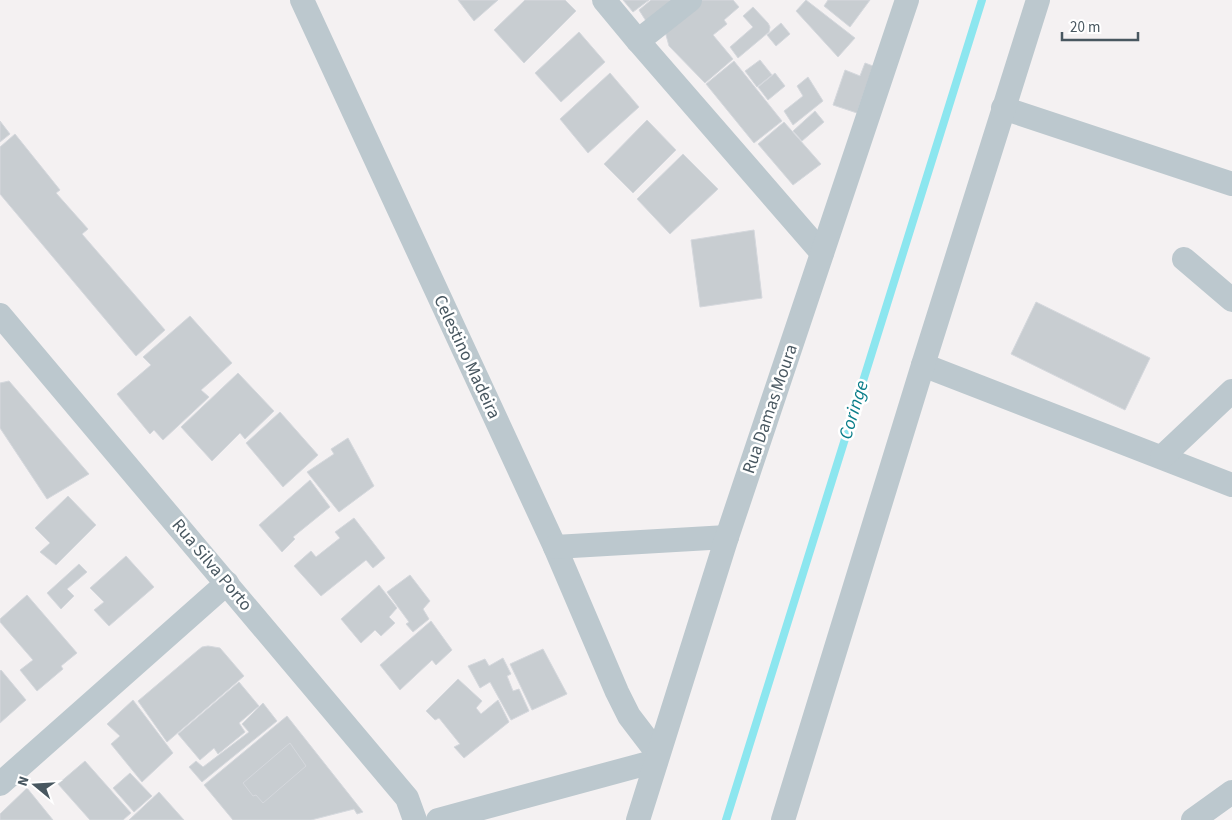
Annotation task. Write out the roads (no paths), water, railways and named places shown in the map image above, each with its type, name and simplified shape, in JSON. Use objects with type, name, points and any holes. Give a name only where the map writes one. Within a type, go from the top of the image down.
[{"type":"street","name":"Celestino Madeira","points":[[302,0],[555,547],[612,682],[628,716],[657,757]]},
{"type":"street","points":[[604,0],[822,253]]},
{"type":"street","points":[[638,41],[690,0]]},
{"type":"street","name":"Rua Damas Moura","points":[[638,820],[727,537],[907,0]]},
{"type":"street","points":[[783,820],[1038,0]]},
{"type":"street","points":[[1003,108],[1232,184]]},
{"type":"street","points":[[1184,259],[1232,300]]},
{"type":"street","name":"Rua Silva Porto","points":[[0,315],[8,334],[227,583],[407,798],[414,820]]},
{"type":"street","points":[[923,365],[1232,484]]},
{"type":"street","points":[[1162,457],[1232,391]]},
{"type":"street","points":[[555,547],[727,537]]},
{"type":"street","points":[[0,784],[227,583]]},
{"type":"street","points":[[438,820],[657,757]]},
{"type":"street","points":[[1193,820],[1232,792]]},
{"type":"waterway","name":"Coringe","points":[[726,820],[982,0]]}]
